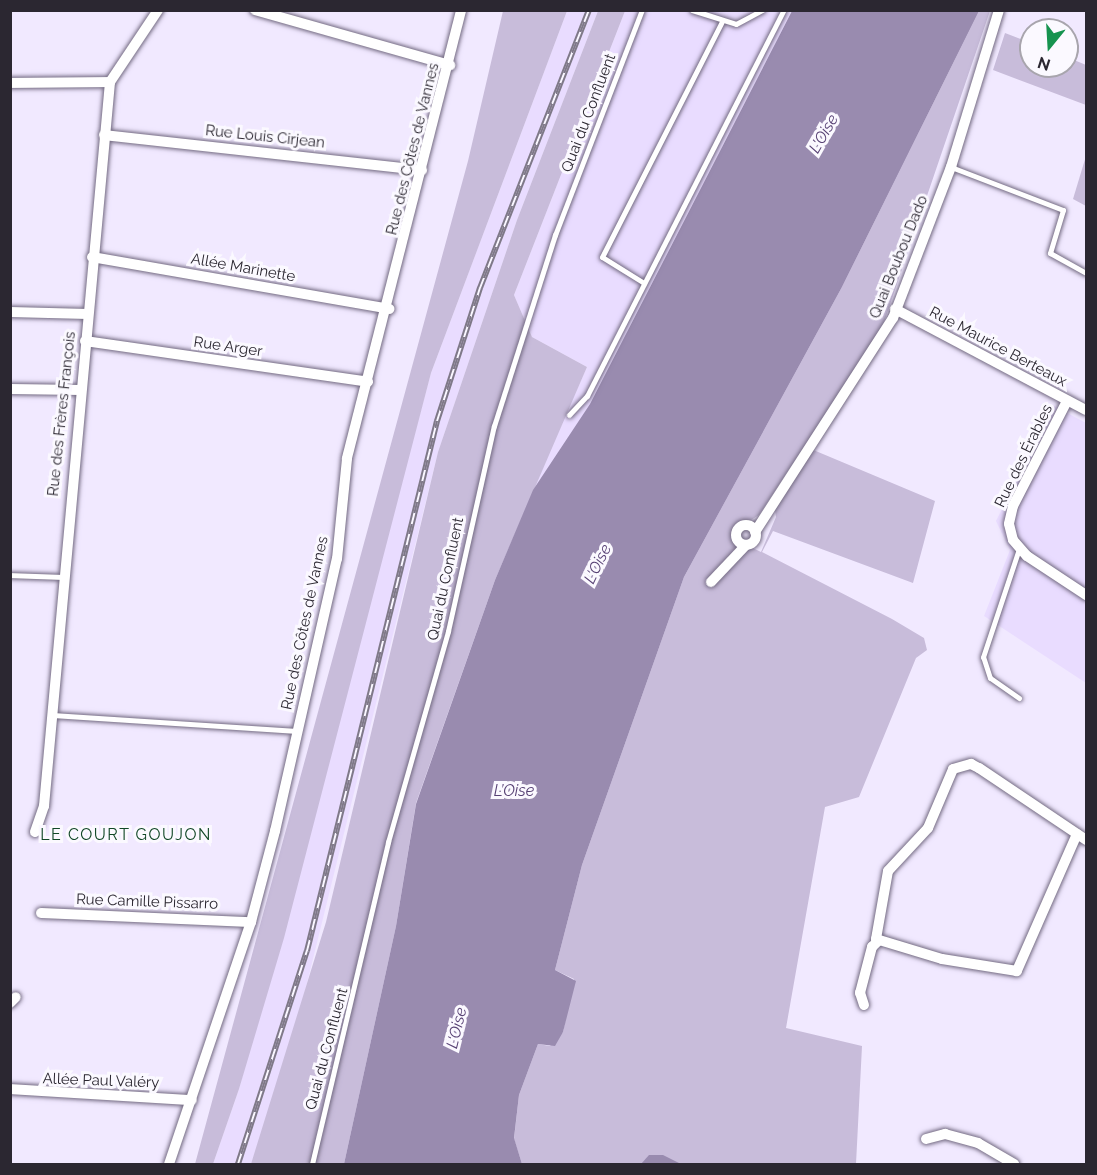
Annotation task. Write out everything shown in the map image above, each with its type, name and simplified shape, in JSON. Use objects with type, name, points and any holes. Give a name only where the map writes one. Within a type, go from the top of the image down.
[{"type":"street","name":"Rue des Frères François","points":[[35,832],[44,806],[61,577],[110,82],[158,10]]},
{"type":"street","points":[[255,10],[450,65]]},
{"type":"street","name":"Rue des Côtes de Vannes","points":[[169,1164],[251,922],[337,559],[347,458],[389,309],[450,65],[461,10]]},
{"type":"street","name":"Quai Boubou Dado","points":[[711,582],[755,527],[861,374],[895,309],[951,167],[999,10]]},
{"type":"street","points":[[10,83],[110,82]]},
{"type":"street","name":"Rue Louis Cirjean","points":[[104,135],[422,170]]},
{"type":"street","name":"Allée Marinette","points":[[92,256],[389,309]]},
{"type":"street","name":"Rue Maurice Berteaux","points":[[895,309],[1086,410]]},
{"type":"street","points":[[10,312],[87,314]]},
{"type":"street","name":"Rue Arger","points":[[85,341],[368,382]]},
{"type":"street","points":[[10,389],[81,390]]},
{"type":"street","name":"Rue des Érables","points":[[1019,549],[1010,530],[1011,511],[1067,400]]},
{"type":"street","name":"Quai Boubou Dado","points":[[740,546],[738,529],[755,527]]},
{"type":"street","points":[[1019,549],[1086,595]]},
{"type":"street","points":[[974,765],[1082,837],[1017,971],[983,968],[878,941],[874,926],[888,871],[928,828],[953,769],[974,765]]},
{"type":"street","name":"Rue Camille Pissarro","points":[[41,913],[251,922]]},
{"type":"street","points":[[864,1005],[860,993],[872,946],[878,941]]},
{"type":"street","name":"Allée Paul Valéry","points":[[10,1089],[192,1100]]},
{"type":"street","points":[[926,1139],[945,1134],[978,1143],[1014,1164]]},
{"type":"lane","name":"Quai du Confluent","points":[[312,1164],[388,843],[448,631],[494,426],[555,235],[642,10]]},
{"type":"lane","points":[[692,10],[721,23],[748,19],[762,10]]},
{"type":"lane","points":[[748,19],[754,10]]},
{"type":"lane","points":[[569,415],[587,396],[784,10]]},
{"type":"lane","points":[[644,283],[602,257],[721,23]]},
{"type":"lane","points":[[951,167],[1063,210],[1050,253],[1086,273]]},
{"type":"lane","points":[[1019,549],[983,657],[990,678],[1019,698]]},
{"type":"lane","points":[[10,575],[61,577]]},
{"type":"lane","points":[[49,715],[298,730]]},
{"type":"shaded area","points":[[503,11],[567,11],[431,373],[284,938],[239,1089],[213,1164],[195,1164],[468,161]]},
{"type":"shaded area","points":[[567,11],[598,11],[517,220],[438,452],[291,1048],[251,1164],[213,1164],[239,1089],[431,373]]},
{"type":"shaded area","points":[[598,11],[625,11],[514,295],[532,337],[587,367],[495,580],[416,803],[396,926],[344,1164],[251,1164],[326,922],[438,452],[517,220]]},
{"type":"shaded area","points":[[625,11],[792,11],[590,405],[533,490],[587,367],[532,337],[514,295]]},
{"type":"shaded area","points":[[979,11],[990,11],[882,328],[759,515],[732,532],[732,538],[761,552],[776,517],[774,503],[811,449],[935,501],[913,583],[773,531],[762,552],[924,638],[927,650],[916,658],[859,797],[825,807],[786,1028],[862,1046],[856,1164],[522,1164],[514,1139],[519,1095],[538,1044],[550,1046],[563,1032],[574,979],[555,970],[582,865],[684,577],[842,287]]},
{"type":"shaded area","points":[[1005,33],[1019,38],[1019,78],[1079,78],[1079,62],[1086,65],[1086,105],[993,70]]},
{"type":"shaded area","points":[[1086,156],[1086,206],[1073,199]]},
{"type":"shaded area","points":[[1054,406],[1086,423],[1086,683],[984,616],[1010,550],[996,521]]},
{"type":"water","name":"L’Oise","points":[[792,11],[979,11],[842,287],[684,577],[582,865],[555,970],[576,981],[563,1032],[555,1046],[538,1044],[519,1095],[514,1138],[522,1164],[344,1164],[396,926],[416,804],[495,580],[533,490],[590,404]]},
{"type":"water","points":[[649,1155],[663,1155],[681,1164],[641,1164]]},
{"type":"railway","points":[[238,1164],[307,951],[437,421],[480,288],[589,10]]},
{"type":"district","name":"LE COURT GOUJON","points":[[126,835]]},
{"type":"water label","name":"L'Oise","points":[[824,134]]},
{"type":"water label","name":"L'Oise","points":[[598,564]]},
{"type":"water label","name":"L'Oise","points":[[457,1028]]}]
